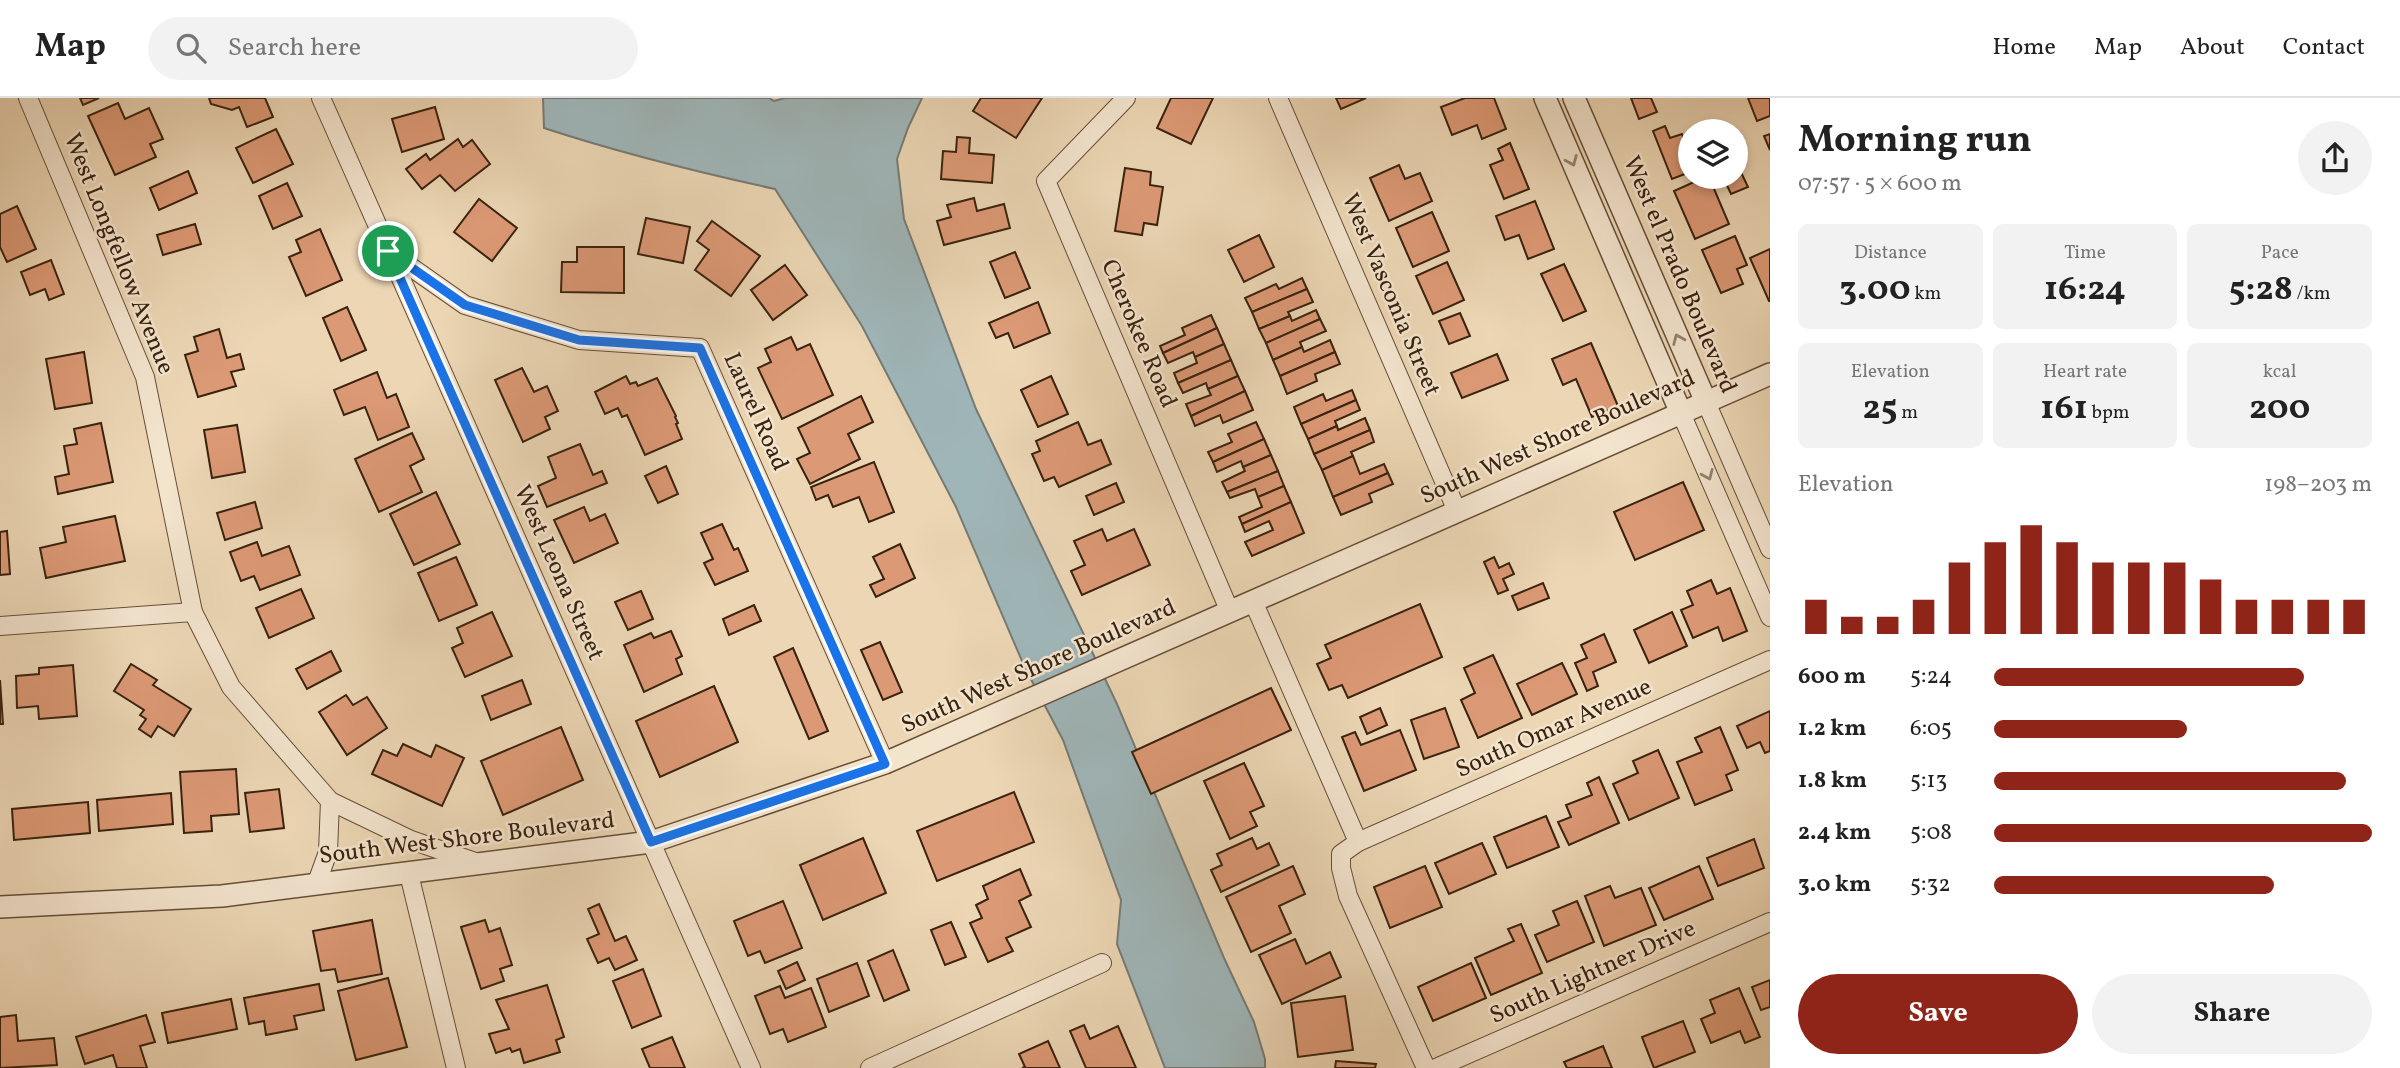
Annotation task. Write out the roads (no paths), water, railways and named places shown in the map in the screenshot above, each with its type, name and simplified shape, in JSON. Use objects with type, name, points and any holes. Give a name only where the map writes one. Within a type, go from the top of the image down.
[{"type":"street","name":"West Longfellow Avenue","points":[[28,98],[145,377],[193,612],[231,687],[330,801],[411,840],[481,864]]},
{"type":"street","name":"Cherokee Road","points":[[1126,98],[1046,181],[1230,612]]},
{"type":"street","name":"West Vasconia Street","points":[[1278,98],[1457,511]]},
{"type":"street","points":[[1545,98],[1770,617]]},
{"type":"street","name":"West el Prado Boulevard","points":[[1574,98],[1770,550]]},
{"type":"street","name":"West Leona Street","points":[[322,99],[751,1068]]},
{"type":"street","name":"Laurel Road","points":[[388,251],[465,305],[579,340],[700,348],[885,764]]},
{"type":"street","name":"South West Shore Boulevard","points":[[0,907],[222,896],[651,842],[885,764],[1770,374]]},
{"type":"street","points":[[1253,601],[1358,842],[1341,853],[1341,868],[1348,895],[1426,1068]]},
{"type":"street","points":[[0,626],[193,612]]},
{"type":"street","name":"South Omar Avenue","points":[[1358,842],[1770,660]]},
{"type":"street","points":[[316,885],[328,852],[330,801]]},
{"type":"street","points":[[409,874],[456,1068]]},
{"type":"street","name":"South Lightner Drive","points":[[1436,1068],[1770,922]]},
{"type":"street","points":[[870,1068],[1102,963]]},
{"type":"water","points":[[543,98],[769,98],[774,101],[785,98],[922,98],[897,159],[904,219],[976,409],[1117,704],[1224,958],[1254,1022],[1265,1068],[1165,1068],[1117,944],[1121,900],[1063,740],[1025,668],[956,507],[862,326],[775,189],[659,162],[544,128]]}]
